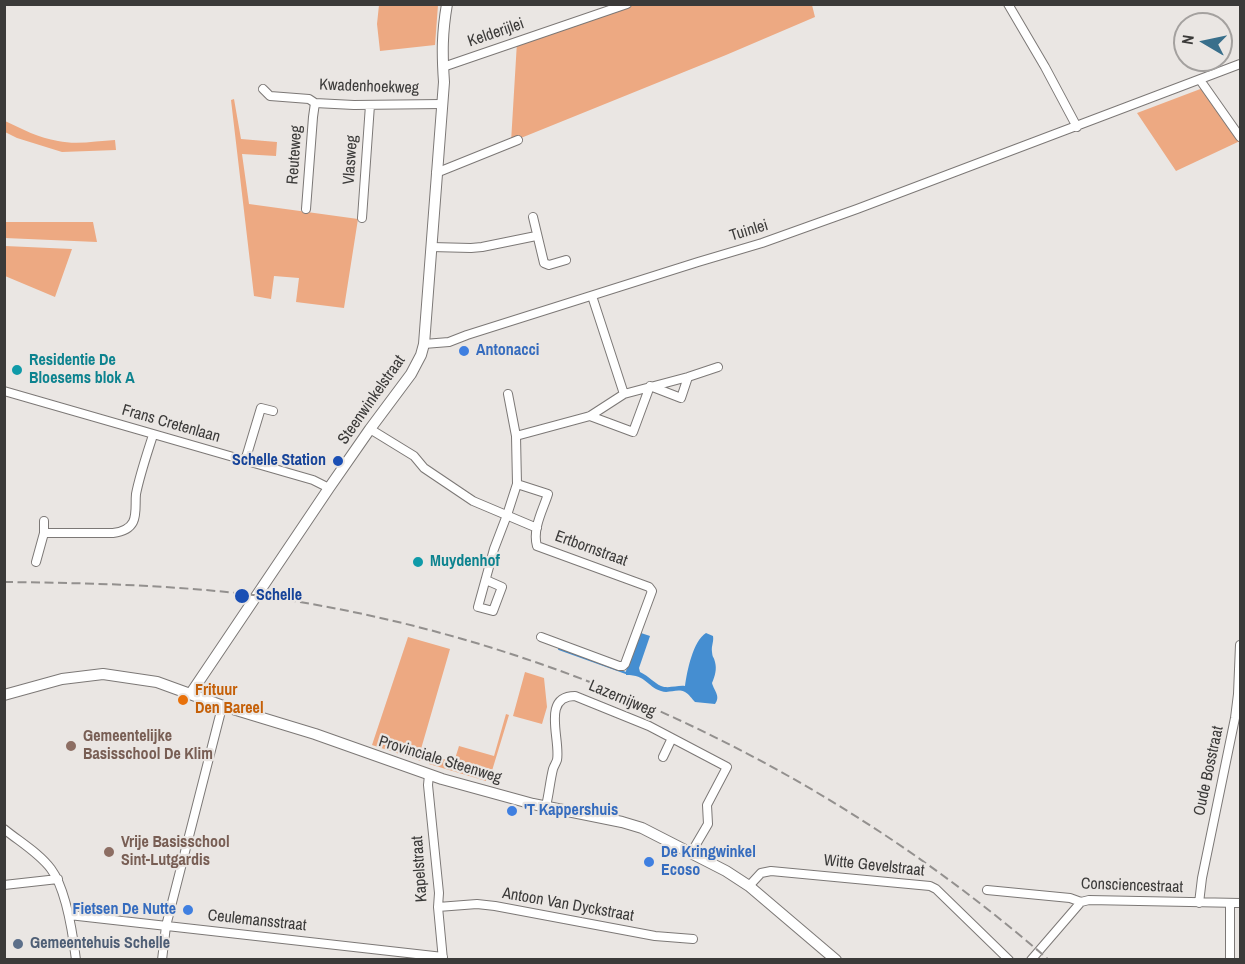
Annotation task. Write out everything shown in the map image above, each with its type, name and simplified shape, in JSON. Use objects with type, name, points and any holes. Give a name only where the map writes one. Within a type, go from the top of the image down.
[{"type":"street","name":"Steenwinkelstraat","points":[[191,693],[329,488],[411,374],[421,355],[424,344],[444,81],[441,50],[447,4]]},
{"type":"street","name":"Kelderijlei","points":[[443,67],[627,4]]},
{"type":"street","points":[[1008,4],[1077,127]]},
{"type":"street","name":"Tuinlei","points":[[424,344],[449,342],[762,243],[1077,127],[1240,64]]},
{"type":"street","points":[[1200,80],[1240,137]]},
{"type":"street","name":"Kwadenhoekweg","points":[[263,89],[270,96],[309,99],[315,103],[442,104]]},
{"type":"street","name":"Reuteweg","points":[[306,209],[315,103]]},
{"type":"street","name":"Vlasweg","points":[[363,218],[370,105]]},
{"type":"street","points":[[436,173],[518,140]]},
{"type":"street","points":[[533,217],[544,262],[549,265],[566,260]]},
{"type":"street","points":[[430,247],[471,248],[536,236]]},
{"type":"street","points":[[592,296],[624,394]]},
{"type":"street","points":[[516,436],[590,416],[624,394],[718,367]]},
{"type":"street","points":[[650,386],[681,398],[688,377]]},
{"type":"street","points":[[590,416],[633,432],[650,386]]},
{"type":"street","name":"Frans Cretenlaan","points":[[4,391],[313,480],[329,488]]},
{"type":"street","points":[[486,580],[494,549],[517,484],[516,436],[508,394]]},
{"type":"street","points":[[245,461],[261,408],[273,411]]},
{"type":"street","points":[[370,429],[414,456],[424,468],[473,501],[537,528],[548,494],[517,484]]},
{"type":"street","points":[[44,533],[113,533],[131,526],[135,515],[137,489],[153,435]]},
{"type":"street","points":[[36,562],[44,533],[44,521]]},
{"type":"street","name":"Ertbornstraat","points":[[537,528],[537,546],[651,589],[623,666],[541,637]]},
{"type":"street","name":"Oude Bosstraat","points":[[1199,903],[1237,706],[1240,645]]},
{"type":"street","name":"Provinciale Steenweg","points":[[4,694],[62,679],[103,674],[158,682],[429,775],[546,806],[642,828],[726,871],[749,886],[836,960]]},
{"type":"street","name":"Lazernijweg","points":[[546,806],[553,768],[557,759],[555,711],[559,702],[567,696],[575,696],[650,726],[727,766],[707,806],[708,824],[691,853]]},
{"type":"street","points":[[162,960],[166,926],[224,706]]},
{"type":"street","points":[[663,757],[672,738]]},
{"type":"street","name":"Kapelstraat","points":[[429,775],[443,958]]},
{"type":"street","points":[[4,830],[40,858],[58,879],[69,915],[76,960]]},
{"type":"street","name":"Witte Gevelstraat","points":[[749,886],[761,873],[771,871],[930,886],[936,889],[1009,960]]},
{"type":"street","points":[[4,885],[58,879]]},
{"type":"street","name":"Consciencestraat","points":[[987,890],[1070,898],[1081,902],[1089,900],[1240,903]]},
{"type":"street","points":[[1031,960],[1081,902]]},
{"type":"street","points":[[1230,903],[1230,960]]},
{"type":"street","name":"Antoon Van Dyckstraat","points":[[438,907],[477,904],[495,906],[655,936],[693,939]]},
{"type":"street","name":"Ceulemansstraat","points":[[69,915],[443,958]]},
{"type":"shaded area","points":[[379,5],[438,5],[435,45],[380,51],[377,24]]},
{"type":"shaded area","points":[[627,5],[812,5],[815,17],[511,142],[517,42]]},
{"type":"shaded area","points":[[1203,88],[1240,141],[1176,171],[1137,113]]},
{"type":"shaded area","points":[[234,99],[241,139],[277,142],[276,156],[242,154],[249,204],[358,219],[344,308],[296,302],[299,278],[274,276],[271,299],[254,296],[231,100]]},
{"type":"shaded area","points":[[5,121],[51,140],[79,143],[115,140],[116,150],[62,152],[5,132]]},
{"type":"shaded area","points":[[5,222],[93,222],[97,242],[5,238]]},
{"type":"shaded area","points":[[5,246],[72,249],[55,297],[5,276]]},
{"type":"shaded area","points":[[408,637],[450,649],[421,749],[421,761],[372,745]]},
{"type":"shaded area","points":[[525,672],[544,678],[547,707],[542,724],[513,716]]},
{"type":"shaded area","points":[[506,714],[509,715],[491,774],[488,773],[486,781],[429,764],[430,755],[454,762],[459,746],[494,756]]},
{"type":"water","points":[[641,633],[650,636],[639,668],[640,672],[664,687],[685,686],[694,649],[706,633],[713,636],[712,650],[716,667],[712,683],[717,698],[715,704],[695,702],[682,691],[661,691],[638,677],[626,675]]},
{"type":"waterway","points":[[559,649],[626,673]]},
{"type":"railway","points":[[4,582],[165,587],[261,596],[370,615],[476,643],[580,678],[681,721],[779,771],[873,827],[963,891],[1049,960]]},
{"type":"place","name":"Antonacci","points":[[464,351]]},
{"type":"place","name":"Residentie De Bloesems blok A","points":[[17,370]]},
{"type":"place","name":"Schelle Station","points":[[338,461]]},
{"type":"place","name":"Muydenhof","points":[[418,562]]},
{"type":"place","name":"Schelle","points":[[242,596]]},
{"type":"place","name":"Frituur Den Bareel","points":[[183,700]]},
{"type":"place","name":"Gemeentelijke Basisschool De Klim","points":[[71,746]]},
{"type":"place","name":"'T Kappershuis","points":[[512,811]]},
{"type":"place","name":"Vrije Basisschool Sint-Lutgardis","points":[[109,852]]},
{"type":"place","name":"De Kringwinkel Ecoso","points":[[649,862]]},
{"type":"place","name":"Fietsen De Nutte","points":[[188,910]]},
{"type":"place","name":"Gemeentehuis Schelle","points":[[18,944]]}]
